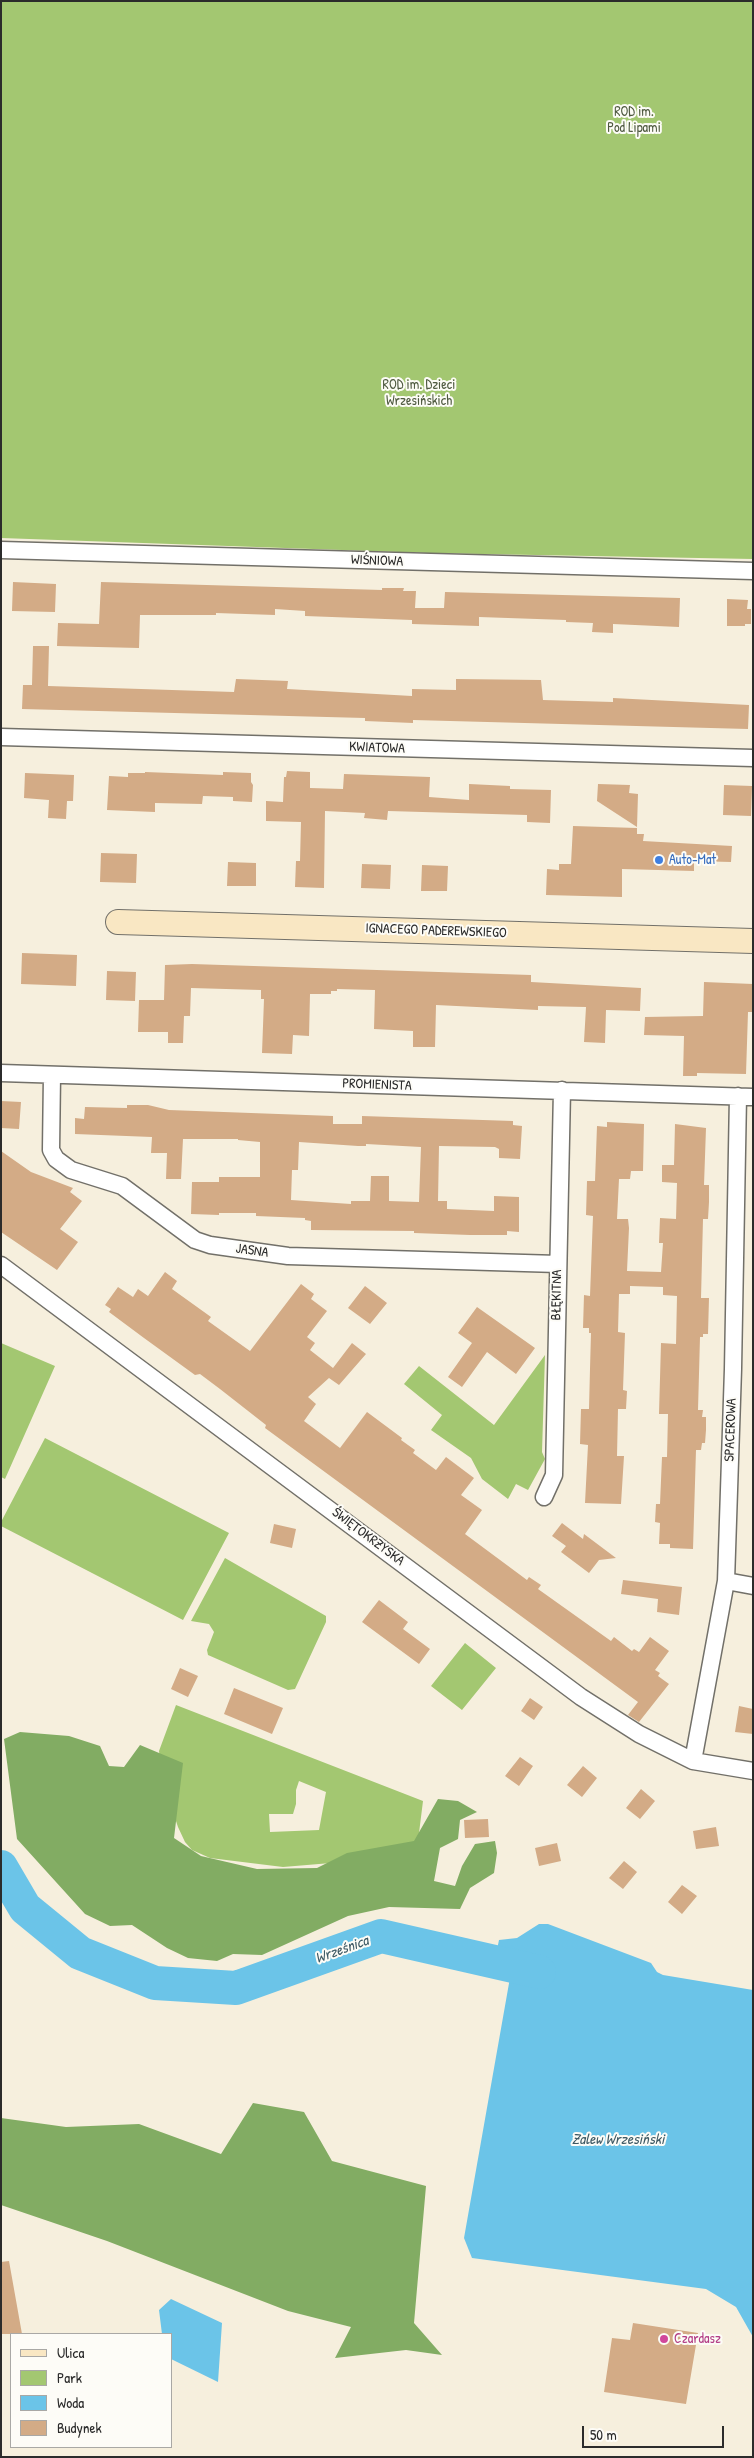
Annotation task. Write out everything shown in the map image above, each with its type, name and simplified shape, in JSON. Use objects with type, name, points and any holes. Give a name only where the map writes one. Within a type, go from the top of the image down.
[{"type":"street","name":"WIŚNIOWA","points":[[1,550],[753,572]]},
{"type":"street","name":"KWIATOWA","points":[[1,737],[753,758]]},
{"type":"street","name":"IGNACEGO PADEREWSKIEGO","points":[[118,922],[753,941]]},
{"type":"street","name":"PROMIENISTA","points":[[1,1073],[745,1096]]},
{"type":"street","name":"JASNA","points":[[52,1075],[51,1150],[56,1159],[71,1170],[122,1186],[195,1240],[210,1245],[288,1256],[558,1264]]},
{"type":"street","name":"BŁĘKITNA","points":[[544,1496],[554,1475],[562,1090]]},
{"type":"street","name":"SPACEROWA","points":[[694,1761],[726,1581],[745,1096]]},
{"type":"street","name":"ŚWIĘTOKRZYSKA","points":[[1,1265],[581,1697],[639,1734],[694,1761],[753,1771]]},
{"type":"street","points":[[726,1581],[753,1586]]},
{"type":"green space","points":[[1,1],[753,1],[753,559],[427,553],[1,538]]},
{"type":"green space","points":[[1,1343],[55,1366],[5,1479],[1,1477]]},
{"type":"green space","points":[[545,1355],[542,1452],[545,1459],[528,1490],[516,1484],[508,1499],[482,1479],[471,1458],[431,1430],[442,1415],[404,1384],[419,1366],[494,1425]]},
{"type":"green space","points":[[45,1438],[229,1533],[183,1620],[1,1526],[1,1522]]},
{"type":"green space","points":[[225,1558],[326,1616],[326,1622],[295,1689],[288,1690],[208,1655],[207,1650],[214,1632],[209,1624],[191,1621]]},
{"type":"green space","points":[[465,1643],[496,1668],[462,1710],[431,1686]]},
{"type":"green space","points":[[176,1705],[423,1801],[418,1841],[331,1863],[283,1867],[210,1858],[192,1850],[185,1842],[163,1782],[159,1751]],"holes":[[[299,1781],[326,1792],[319,1830],[270,1832],[269,1814],[293,1814]]]},
{"type":"green space","points":[[20,1732],[69,1736],[100,1746],[109,1766],[124,1767],[140,1745],[183,1763],[174,1838],[201,1856],[257,1869],[317,1868],[347,1853],[414,1841],[438,1799],[458,1801],[477,1812],[460,1820],[458,1839],[440,1848],[434,1881],[455,1886],[462,1866],[475,1844],[495,1841],[497,1853],[494,1873],[470,1888],[460,1909],[389,1907],[348,1916],[262,1955],[233,1954],[217,1961],[188,1958],[167,1948],[132,1925],[110,1926],[85,1914],[17,1839],[4,1739]]},
{"type":"green space","points":[[253,2103],[304,2112],[332,2161],[426,2186],[414,2323],[442,2355],[406,2350],[335,2358],[351,2327],[288,2311],[107,2241],[1,2205],[1,2118],[66,2127],[139,2124],[221,2154]]},
{"type":"water","name":"Zalew Wrzesiński","points":[[539,1924],[548,1924],[651,1963],[657,1972],[663,1975],[753,1990],[753,2337],[736,2307],[706,2289],[472,2258],[464,2238],[511,1972],[494,1964],[499,1940],[517,1938]]},
{"type":"water","points":[[171,2299],[222,2323],[218,2382],[172,2359],[172,2333],[162,2333],[159,2310]]},
{"type":"building","points":[[13,582],[56,584],[55,612],[12,611]]},
{"type":"building","points":[[101,582],[382,590],[382,588],[404,588],[403,591],[416,591],[415,608],[444,608],[445,592],[680,598],[679,627],[613,624],[613,633],[592,632],[593,623],[566,622],[566,620],[479,617],[479,626],[412,624],[412,620],[305,616],[305,611],[275,609],[275,615],[216,613],[216,615],[140,615],[139,648],[57,646],[58,623],[99,624]]},
{"type":"building","points":[[727,599],[748,600],[747,609],[751,609],[751,624],[727,626]]},
{"type":"building","points":[[33,646],[49,646],[48,686],[234,692],[236,679],[288,681],[287,689],[412,696],[412,689],[456,690],[456,679],[541,680],[543,700],[613,702],[613,698],[749,705],[748,729],[413,720],[413,723],[365,721],[365,718],[22,709],[23,685],[32,685]]},
{"type":"building","points":[[287,771],[310,772],[310,788],[343,789],[344,774],[430,777],[429,797],[469,800],[469,784],[510,786],[510,789],[551,790],[550,823],[527,822],[527,815],[388,811],[387,820],[364,818],[365,813],[325,811],[324,888],[295,887],[296,861],[300,861],[301,822],[266,821],[266,801],[283,802],[284,777],[286,777]]},
{"type":"building","points":[[223,772],[251,773],[253,785],[252,802],[233,801],[233,797],[203,796],[202,804],[155,803],[155,812],[107,810],[109,776],[128,777],[128,773],[223,775]]},
{"type":"building","points":[[25,773],[74,775],[73,801],[67,801],[66,819],[48,818],[49,800],[24,798]]},
{"type":"building","points":[[598,784],[630,785],[629,793],[638,794],[637,827],[597,801]]},
{"type":"building","points":[[724,785],[752,786],[751,816],[723,815]]},
{"type":"building","points":[[573,826],[637,828],[637,834],[644,834],[643,841],[732,846],[731,862],[694,861],[694,871],[622,869],[622,897],[546,895],[547,869],[559,870],[559,864],[571,864]]},
{"type":"building","points":[[101,853],[137,854],[136,883],[100,882]]},
{"type":"building","points":[[228,862],[256,863],[256,886],[227,886]]},
{"type":"building","points":[[362,864],[391,865],[390,889],[361,888]]},
{"type":"building","points":[[422,865],[448,866],[447,891],[421,891]]},
{"type":"building","points":[[22,953],[77,955],[76,986],[21,984]]},
{"type":"building","points":[[192,964],[531,975],[531,982],[641,988],[640,1011],[606,1010],[605,1043],[584,1042],[586,1007],[538,1006],[538,1010],[436,1005],[435,1047],[413,1047],[413,1031],[374,1029],[375,990],[337,989],[337,991],[331,991],[331,994],[310,994],[309,1036],[293,1035],[292,1054],[262,1053],[264,999],[261,999],[261,990],[191,988],[190,1016],[184,1016],[183,1043],[168,1043],[168,1032],[138,1032],[139,1000],[164,1000],[165,965]]},
{"type":"building","points":[[107,971],[136,972],[135,1001],[106,1000]]},
{"type":"building","points":[[704,982],[753,984],[753,1012],[748,1012],[746,1074],[697,1073],[697,1076],[683,1076],[684,1036],[644,1035],[645,1017],[703,1016]]},
{"type":"building","points":[[1,1101],[21,1102],[19,1129],[1,1128]]},
{"type":"building","points":[[127,1105],[148,1105],[169,1110],[333,1116],[333,1124],[362,1124],[362,1116],[513,1121],[513,1125],[522,1126],[520,1159],[499,1158],[499,1149],[495,1147],[439,1146],[438,1201],[447,1201],[447,1209],[494,1211],[494,1196],[519,1197],[519,1232],[507,1231],[507,1235],[470,1235],[414,1233],[414,1231],[311,1230],[311,1221],[305,1220],[305,1218],[256,1216],[256,1213],[191,1214],[192,1182],[219,1182],[219,1177],[260,1177],[260,1142],[238,1139],[183,1139],[181,1179],[166,1179],[167,1153],[151,1153],[152,1137],[75,1134],[75,1118],[84,1119],[85,1107],[127,1108]],"holes":[[[299,1142],[366,1146],[366,1144],[421,1147],[419,1202],[389,1201],[389,1176],[371,1176],[370,1201],[351,1201],[351,1204],[291,1200],[292,1170],[298,1170]]]},
{"type":"building","points":[[607,1122],[644,1124],[643,1171],[631,1171],[630,1179],[619,1179],[617,1219],[628,1219],[629,1228],[627,1271],[661,1272],[663,1243],[659,1243],[660,1218],[676,1219],[677,1183],[662,1182],[662,1165],[674,1165],[675,1124],[706,1128],[704,1185],[709,1185],[709,1202],[708,1219],[703,1219],[701,1298],[709,1298],[708,1334],[703,1334],[703,1337],[700,1337],[698,1410],[703,1410],[702,1417],[706,1417],[706,1430],[705,1443],[702,1443],[701,1450],[696,1450],[693,1549],[670,1548],[670,1544],[659,1544],[660,1523],[655,1522],[656,1504],[660,1504],[662,1457],[667,1457],[668,1414],[659,1414],[661,1343],[676,1344],[677,1296],[663,1295],[663,1287],[630,1286],[630,1294],[619,1294],[618,1332],[625,1333],[623,1390],[627,1391],[626,1409],[618,1409],[617,1456],[624,1456],[621,1504],[585,1503],[588,1445],[580,1444],[581,1409],[589,1409],[591,1333],[589,1333],[589,1328],[583,1328],[584,1295],[590,1296],[593,1216],[586,1215],[587,1181],[595,1181],[597,1126],[607,1127]]},
{"type":"building","points":[[1,1151],[31,1172],[73,1188],[70,1192],[82,1201],[60,1229],[78,1242],[57,1270],[1,1232]]},
{"type":"building","points":[[165,1272],[177,1281],[172,1289],[211,1317],[208,1321],[250,1351],[301,1284],[314,1294],[311,1299],[327,1311],[307,1337],[315,1343],[310,1350],[333,1368],[352,1343],[366,1354],[339,1385],[329,1378],[308,1397],[316,1404],[304,1421],[340,1448],[367,1412],[402,1438],[401,1440],[415,1450],[413,1453],[436,1470],[446,1457],[474,1478],[461,1495],[482,1510],[465,1534],[527,1580],[529,1577],[541,1585],[538,1589],[611,1641],[614,1637],[632,1651],[634,1649],[639,1652],[650,1637],[669,1651],[655,1670],[660,1673],[658,1676],[669,1684],[639,1722],[628,1715],[638,1702],[265,1428],[266,1425],[200,1374],[195,1375],[109,1312],[111,1309],[105,1305],[118,1287],[133,1297],[138,1289],[148,1296]]},
{"type":"building","points":[[365,1286],[387,1303],[370,1324],[348,1308]]},
{"type":"building","points":[[477,1307],[535,1348],[516,1374],[487,1352],[462,1387],[448,1377],[472,1343],[458,1333]]},
{"type":"building","points":[[562,1523],[583,1539],[584,1534],[616,1558],[599,1560],[589,1573],[561,1552],[566,1546],[552,1536]]},
{"type":"building","points":[[274,1524],[296,1529],[292,1548],[270,1543]]},
{"type":"building","points":[[623,1580],[682,1587],[679,1615],[657,1612],[658,1599],[621,1594]]},
{"type":"building","points":[[379,1600],[408,1622],[403,1629],[430,1649],[419,1664],[362,1622]]},
{"type":"building","points":[[180,1668],[198,1676],[188,1697],[171,1689]]},
{"type":"building","points":[[234,1688],[283,1708],[272,1734],[224,1714]]},
{"type":"building","points":[[530,1698],[543,1707],[534,1720],[521,1711]]},
{"type":"building","points":[[739,1706],[753,1709],[753,1734],[735,1732]]},
{"type":"building","points":[[520,1757],[533,1766],[519,1786],[505,1776]]},
{"type":"building","points":[[583,1766],[597,1778],[582,1797],[567,1785]]},
{"type":"building","points":[[641,1789],[655,1801],[640,1819],[626,1808]]},
{"type":"building","points":[[488,1819],[489,1837],[465,1838],[464,1820]]},
{"type":"building","points":[[716,1827],[719,1846],[696,1849],[693,1831]]},
{"type":"building","points":[[557,1843],[561,1861],[539,1866],[535,1848]]},
{"type":"building","points":[[624,1861],[637,1872],[623,1889],[609,1878]]},
{"type":"building","points":[[682,1885],[697,1896],[682,1914],[668,1902]]},
{"type":"building","points":[[9,2261],[22,2333],[1,2334],[1,2262]]},
{"type":"building","points":[[633,2323],[698,2333],[686,2404],[604,2392],[612,2338],[630,2340]]},
{"type":"waterway","name":"Wrześnica","points":[[1,1867],[25,1908],[80,1953],[155,1983],[236,1988],[381,1936],[539,1972]]},
{"type":"place","name":"Auto-Mat","points":[[659,860]]},
{"type":"place","name":"Czardasz","points":[[664,2339]]},
{"type":"park label","name":"ROD im. Pod Lipami","points":[[634,120]]},
{"type":"park label","name":"ROD im. Dzieci Wrzesińskich","points":[[419,394]]}]
